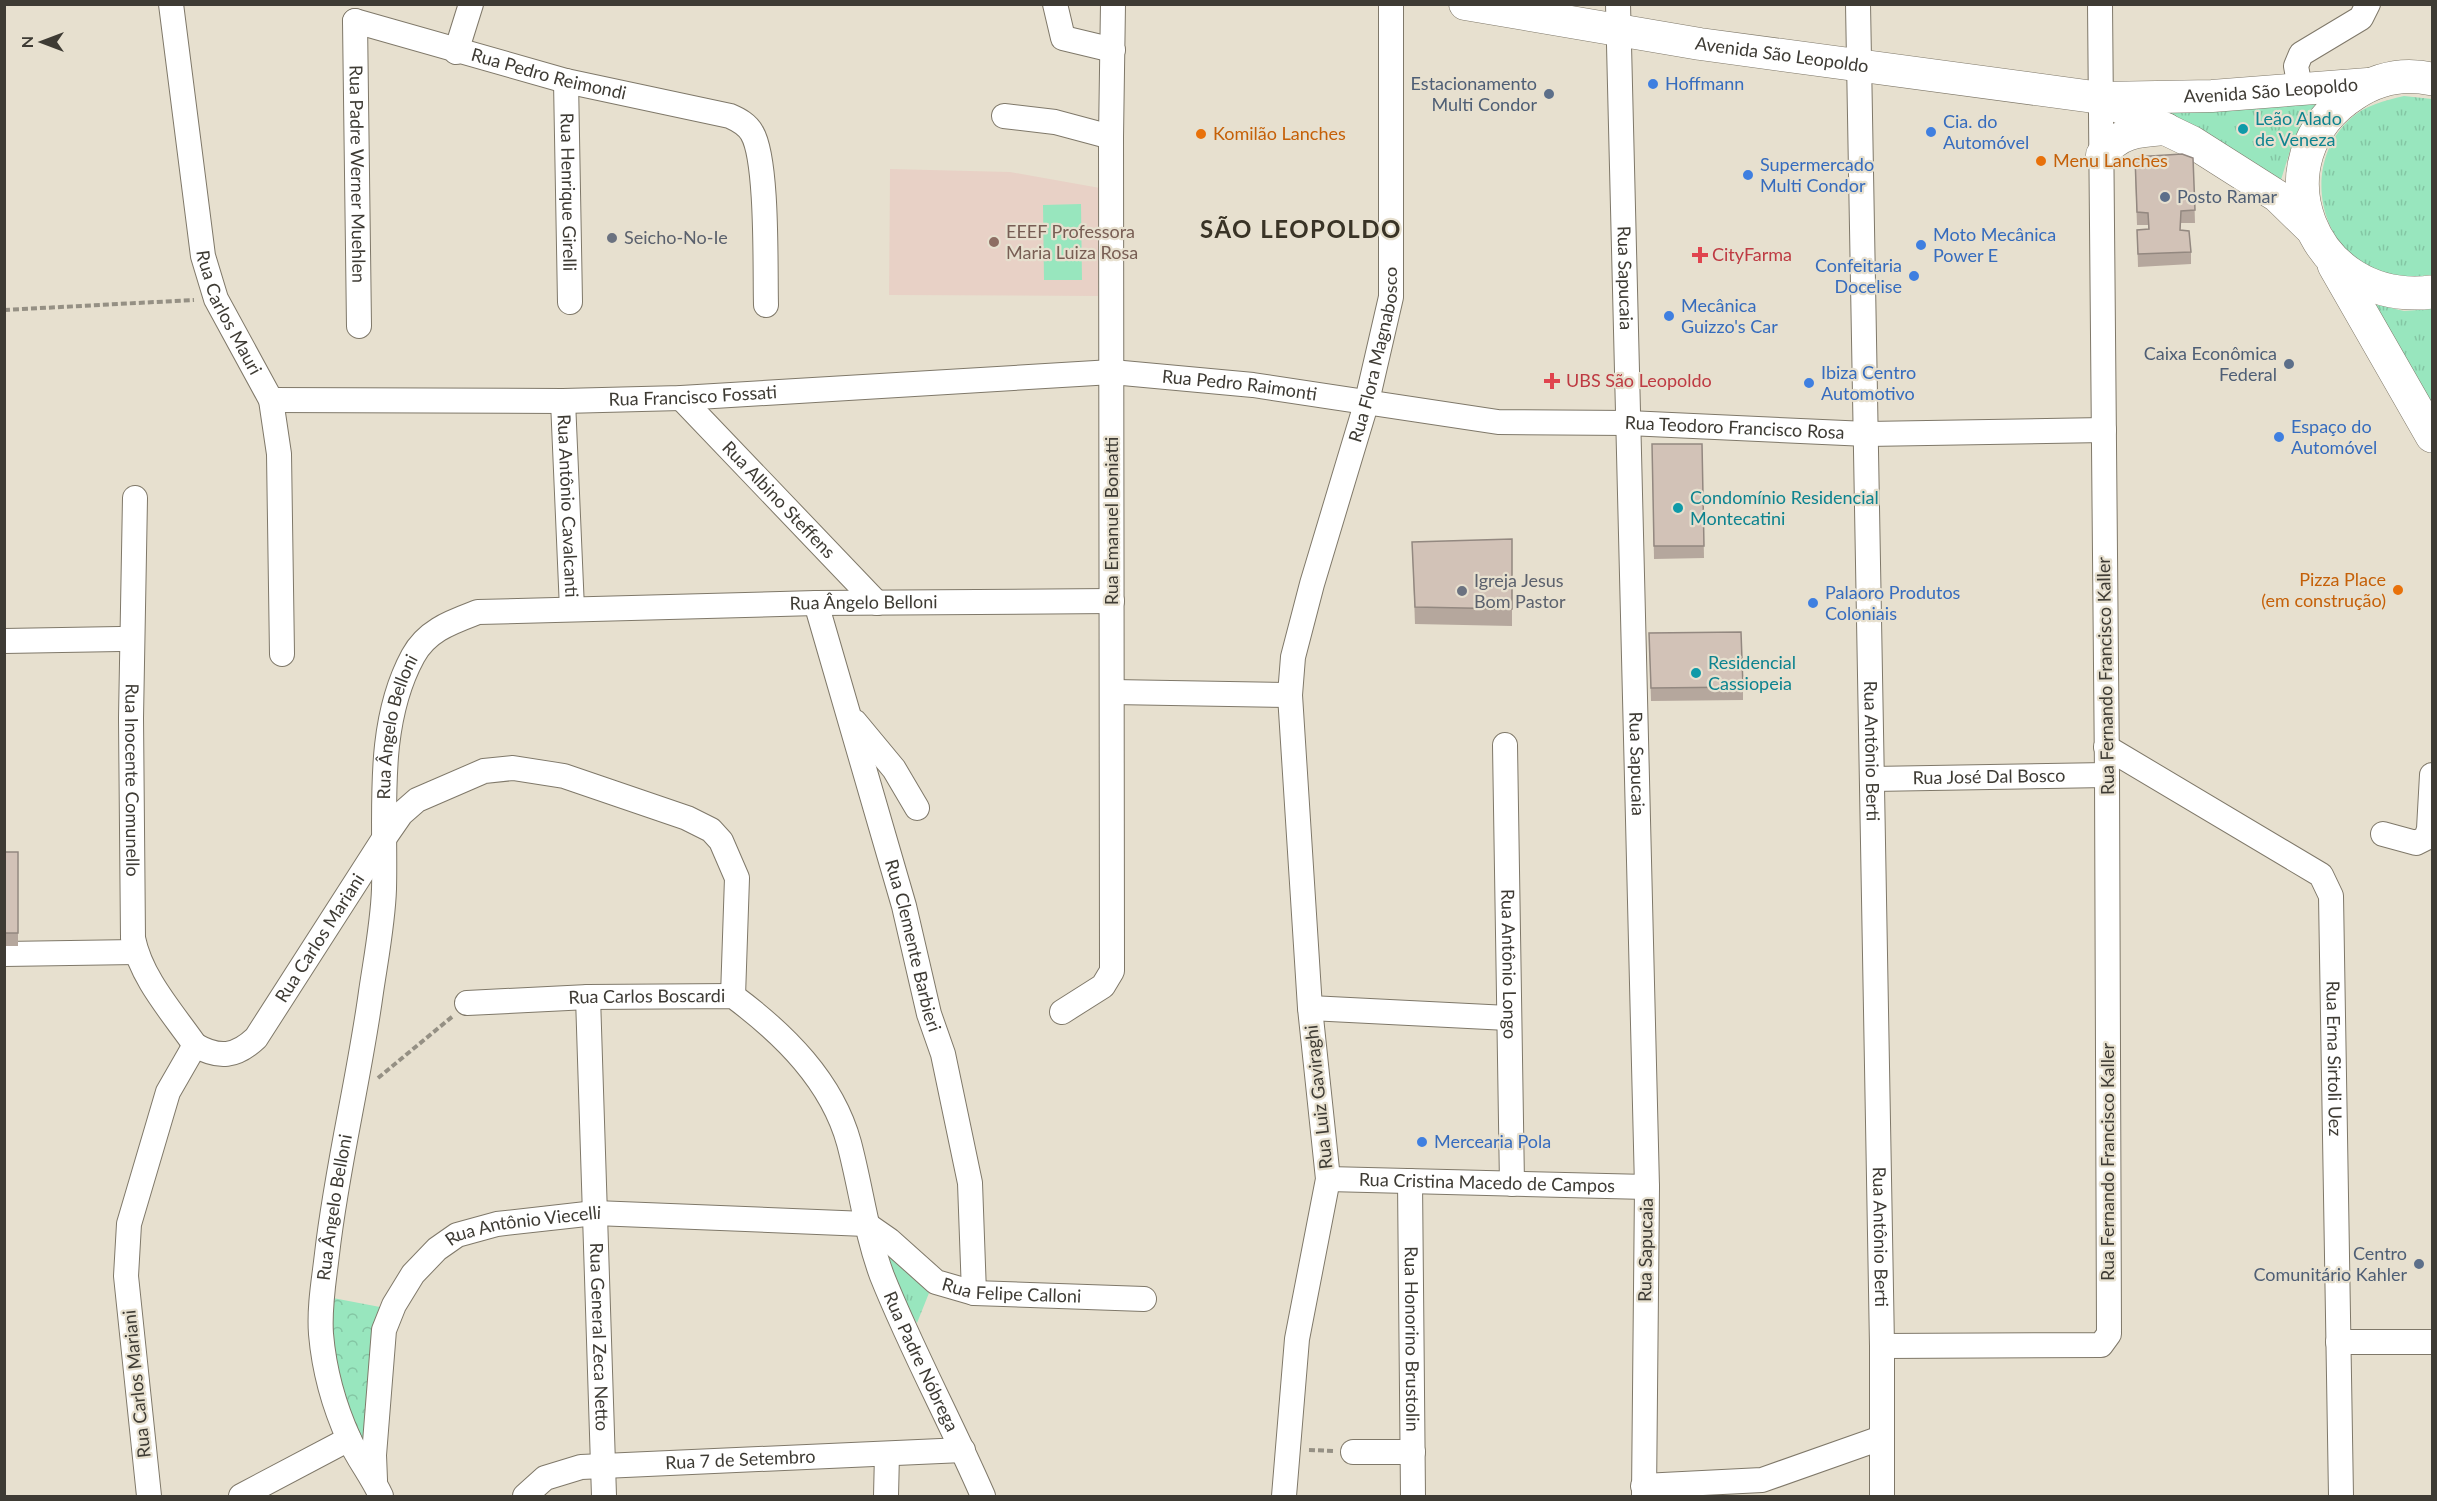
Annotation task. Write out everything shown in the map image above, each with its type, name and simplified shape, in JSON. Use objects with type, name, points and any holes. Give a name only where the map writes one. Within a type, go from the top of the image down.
[{"type":"highway","points":[[2433,53],[2339,103],[2317,130],[2305,162],[2303,196],[2312,230],[2433,436]]},
{"type":"highway","points":[[2381,81],[2433,79]]},
{"type":"highway","points":[[2331,259],[2353,278],[2380,290],[2410,295],[2433,292]]},
{"type":"main road","name":"Avenida São Leopoldo","points":[[1465,4],[1619,18],[1859,64],[2101,98],[2212,96],[2381,81]]},
{"type":"main road","name":"Avenida São Leopoldo","points":[[2101,98],[2192,142],[2277,196],[2312,230]]},
{"type":"main road","points":[[2102,155],[2111,142],[2125,134],[2166,129]]},
{"type":"street","name":"Rua Carlos Mauri","points":[[171,4],[204,256],[216,299],[272,400],[279,454],[282,654]]},
{"type":"street","points":[[456,52],[471,4]]},
{"type":"street","points":[[1055,4],[1063,38],[1113,50]]},
{"type":"street","name":"Rua Emanuel Boniatti","points":[[1062,1012],[1103,986],[1112,970],[1111,137],[1113,4]]},
{"type":"street","name":"Rua Flora Magnabosco","points":[[1290,695],[1293,657],[1312,584],[1367,401],[1391,297],[1391,4]]},
{"type":"street","name":"Rua Antônio Berti","points":[[1858,4],[1882,1346],[1882,1497]]},
{"type":"street","name":"Rua Fernando Francisco Kaller","points":[[1882,1346],[2101,1345],[2109,1334],[2100,4]]},
{"type":"street","points":[[2300,88],[2296,66],[2301,54],[2361,18],[2368,4]]},
{"type":"street","name":"Rua Pedro Reimondi","points":[[350,13],[456,52],[566,81],[730,116],[744,123],[753,134],[762,176],[766,305]]},
{"type":"street","name":"Rua Padre Werner Muehlen","points":[[350,13],[359,326]]},
{"type":"street","name":"Rua Sapucaia","points":[[1619,18],[1647,1187],[1643,1491]]},
{"type":"street","name":"Rua Henrique Girelli","points":[[566,81],[570,302]]},
{"type":"street","points":[[1004,116],[1055,122],[1111,137]]},
{"type":"street","name":"Rua Pedro Raimonti","points":[[1112,372],[1253,385],[1367,401]]},
{"type":"street","name":"Rua Francisco Fossati","points":[[272,400],[563,401],[681,398],[1112,372]]},
{"type":"street","name":"Rua Albino Steffens","points":[[681,398],[877,603]]},
{"type":"street","name":"Rua Antônio Cavalcanti","points":[[563,401],[572,609]]},
{"type":"street","name":"Rua Teodoro Francisco Rosa","points":[[1367,401],[1498,422],[1629,423],[1867,434],[2104,430]]},
{"type":"street","name":"Rua Inocente Comunello","points":[[135,498],[131,718],[133,938],[135,952],[147,975],[195,1045]]},
{"type":"street","name":"Rua Ângelo Belloni","points":[[378,1490],[349,1439],[330,1384],[321,1331],[332,1216],[371,993],[384,891],[384,795],[390,733],[397,698],[413,656],[424,641],[441,626],[478,612],[816,603],[1112,601]]},
{"type":"street","name":"Rua Clemente Barbieri","points":[[816,603],[904,906],[929,1014],[943,1054],[970,1183],[974,1293]]},
{"type":"street","points":[[4,641],[120,639]]},
{"type":"street","points":[[1113,692],[1290,695]]},
{"type":"street","name":"Rua Luiz Gaviraghi","points":[[1284,1497],[1297,1339],[1328,1179],[1310,1008],[1290,695]]},
{"type":"street","points":[[850,715],[894,769],[917,808]]},
{"type":"street","name":"Rua Antônio Longo","points":[[1505,745],[1512,1184]]},
{"type":"street","name":"Rua Erna Sirtoli Uez","points":[[2106,747],[2321,875],[2327,883],[2331,896],[2341,1497]]},
{"type":"street","name":"Rua Carlos Mariani","points":[[149,1497],[133,1347],[126,1244],[129,1224],[157,1121],[178,1071],[195,1045],[216,1055],[231,1054],[243,1050],[256,1038],[401,814],[417,800],[483,771],[513,768],[564,777],[687,818],[711,830],[721,841],[737,878],[733,996]]},
{"type":"street","name":"Rua José Dal Bosco","points":[[1872,779],[2107,775]]},
{"type":"street","points":[[2383,834],[2416,843],[2426,838],[2429,829],[2433,775]]},
{"type":"street","points":[[4,954],[135,952]]},
{"type":"street","name":"Rua Carlos Boscardi","points":[[467,1004],[588,997],[733,996],[783,1038],[819,1077],[833,1100],[849,1141],[866,1224]]},
{"type":"street","name":"Rua General Zeca Netto","points":[[588,997],[604,1497]]},
{"type":"street","points":[[1310,1008],[1508,1018]]},
{"type":"street","name":"Rua Cristina Macedo de Campos","points":[[1328,1179],[1647,1187]]},
{"type":"street","name":"Rua Honorino Brustolin","points":[[1410,1181],[1413,1497]]},
{"type":"street","name":"Rua Antônio Viecelli","points":[[378,1490],[374,1455],[384,1330],[394,1305],[413,1275],[437,1249],[457,1235],[497,1224],[595,1213],[866,1224]]},
{"type":"street","name":"Rua Felipe Calloni","points":[[866,1224],[889,1240],[936,1282],[974,1293],[1144,1299]]},
{"type":"street","name":"Rua Padre Nóbrega","points":[[866,1224],[882,1276],[983,1497]]},
{"type":"street","points":[[2338,1342],[2433,1342]]},
{"type":"street","points":[[1643,1491],[1762,1480],[1881,1438]]},
{"type":"street","points":[[242,1497],[349,1439]]},
{"type":"street","name":"Rua 7 de Setembro","points":[[525,1497],[545,1478],[565,1470],[604,1465],[963,1450]]},
{"type":"street","points":[[1353,1452],[1413,1452]]},
{"type":"street","points":[[886,1454],[886,1497]]},
{"type":"path","points":[[4,310],[216,299]]},
{"type":"path","points":[[352,1100],[467,1004]]},
{"type":"path","points":[[1287,1449],[1353,1452]]},
{"type":"shaded area","name":"EEEF Professora Maria Luiza Rosa","points":[[890,169],[1010,172],[1100,188],[1098,296],[889,295]]},
{"type":"green space","points":[[2404,96],[2432,99],[2432,275],[2395,276],[2374,270],[2354,258],[2339,241],[2329,222],[2323,201],[2322,179],[2326,157],[2335,137],[2350,119],[2362,110]]},
{"type":"green space","points":[[2317,102],[2294,138],[2280,183],[2150,109]]},
{"type":"green space","points":[[1081,204],[1082,280],[1044,280],[1043,205]]},
{"type":"green space","points":[[2370,303],[2404,311],[2432,309],[2432,410]]},
{"type":"green space","points":[[877,1244],[929,1293],[917,1323],[883,1267]]},
{"type":"green space","points":[[333,1298],[380,1307],[368,1464],[329,1351]]},
{"type":"building","name":"Posto Ramar","points":[[2182,154],[2193,158],[2195,210],[2181,211],[2180,230],[2189,231],[2191,252],[2138,254],[2137,230],[2149,229],[2148,213],[2137,212],[2135,157]]},
{"type":"building","name":"Condomínio Residencial Montecatini","points":[[1652,444],[1702,444],[1704,546],[1654,546]]},
{"type":"building","name":"Igreja Jesus Bom Pastor","points":[[1512,539],[1512,609],[1415,607],[1412,542]]},
{"type":"building","name":"Residencial Cassiopeia","points":[[1741,632],[1743,687],[1651,688],[1649,633]]},
{"type":"building","points":[[4,852],[18,852],[18,933],[4,933]]},
{"type":"place","name":"Hoffmann","points":[[1653,84]]},
{"type":"place","name":"Estacionamento Multi Condor","points":[[1549,94]]},
{"type":"place","name":"Leão Alado de Veneza","points":[[2243,129]]},
{"type":"place","name":"Cia. do Automóvel","points":[[1931,132]]},
{"type":"place","name":"Komilão Lanches","points":[[1201,134]]},
{"type":"place","name":"Menu Lanches","points":[[2041,161]]},
{"type":"place","name":"Supermercado Multi Condor","points":[[1748,175]]},
{"type":"place","name":"Posto Ramar","points":[[2165,197]]},
{"type":"place","name":"Seicho-No-Ie","points":[[612,238]]},
{"type":"place","name":"EEEF Professora Maria Luiza Rosa","points":[[994,242]]},
{"type":"place","name":"Moto Mecânica Power E","points":[[1921,245]]},
{"type":"place","name":"CityFarma","points":[[1700,255]]},
{"type":"place","name":"Confeitaria Docelise","points":[[1914,276]]},
{"type":"place","name":"Mecânica Guizzo's Car","points":[[1669,316]]},
{"type":"place","name":"Caixa Econômica Federal","points":[[2289,364]]},
{"type":"place","name":"UBS São Leopoldo","points":[[1552,381]]},
{"type":"place","name":"Ibiza Centro Automotivo","points":[[1809,383]]},
{"type":"place","name":"Espaço do Automóvel","points":[[2279,437]]},
{"type":"place","name":"Condomínio Residencial Montecatini","points":[[1678,508]]},
{"type":"place","name":"Pizza Place (em construção)","points":[[2398,590]]},
{"type":"place","name":"Igreja Jesus Bom Pastor","points":[[1462,591]]},
{"type":"place","name":"Palaoro Produtos Coloniais","points":[[1813,603]]},
{"type":"place","name":"Residencial Cassiopeia","points":[[1696,673]]},
{"type":"place","name":"Mercearia Pola","points":[[1422,1142]]},
{"type":"place","name":"Centro Comunitário Kahler","points":[[2419,1264]]},
{"type":"district","name":"SÃO LEOPOLDO","points":[[1301,230]]}]
